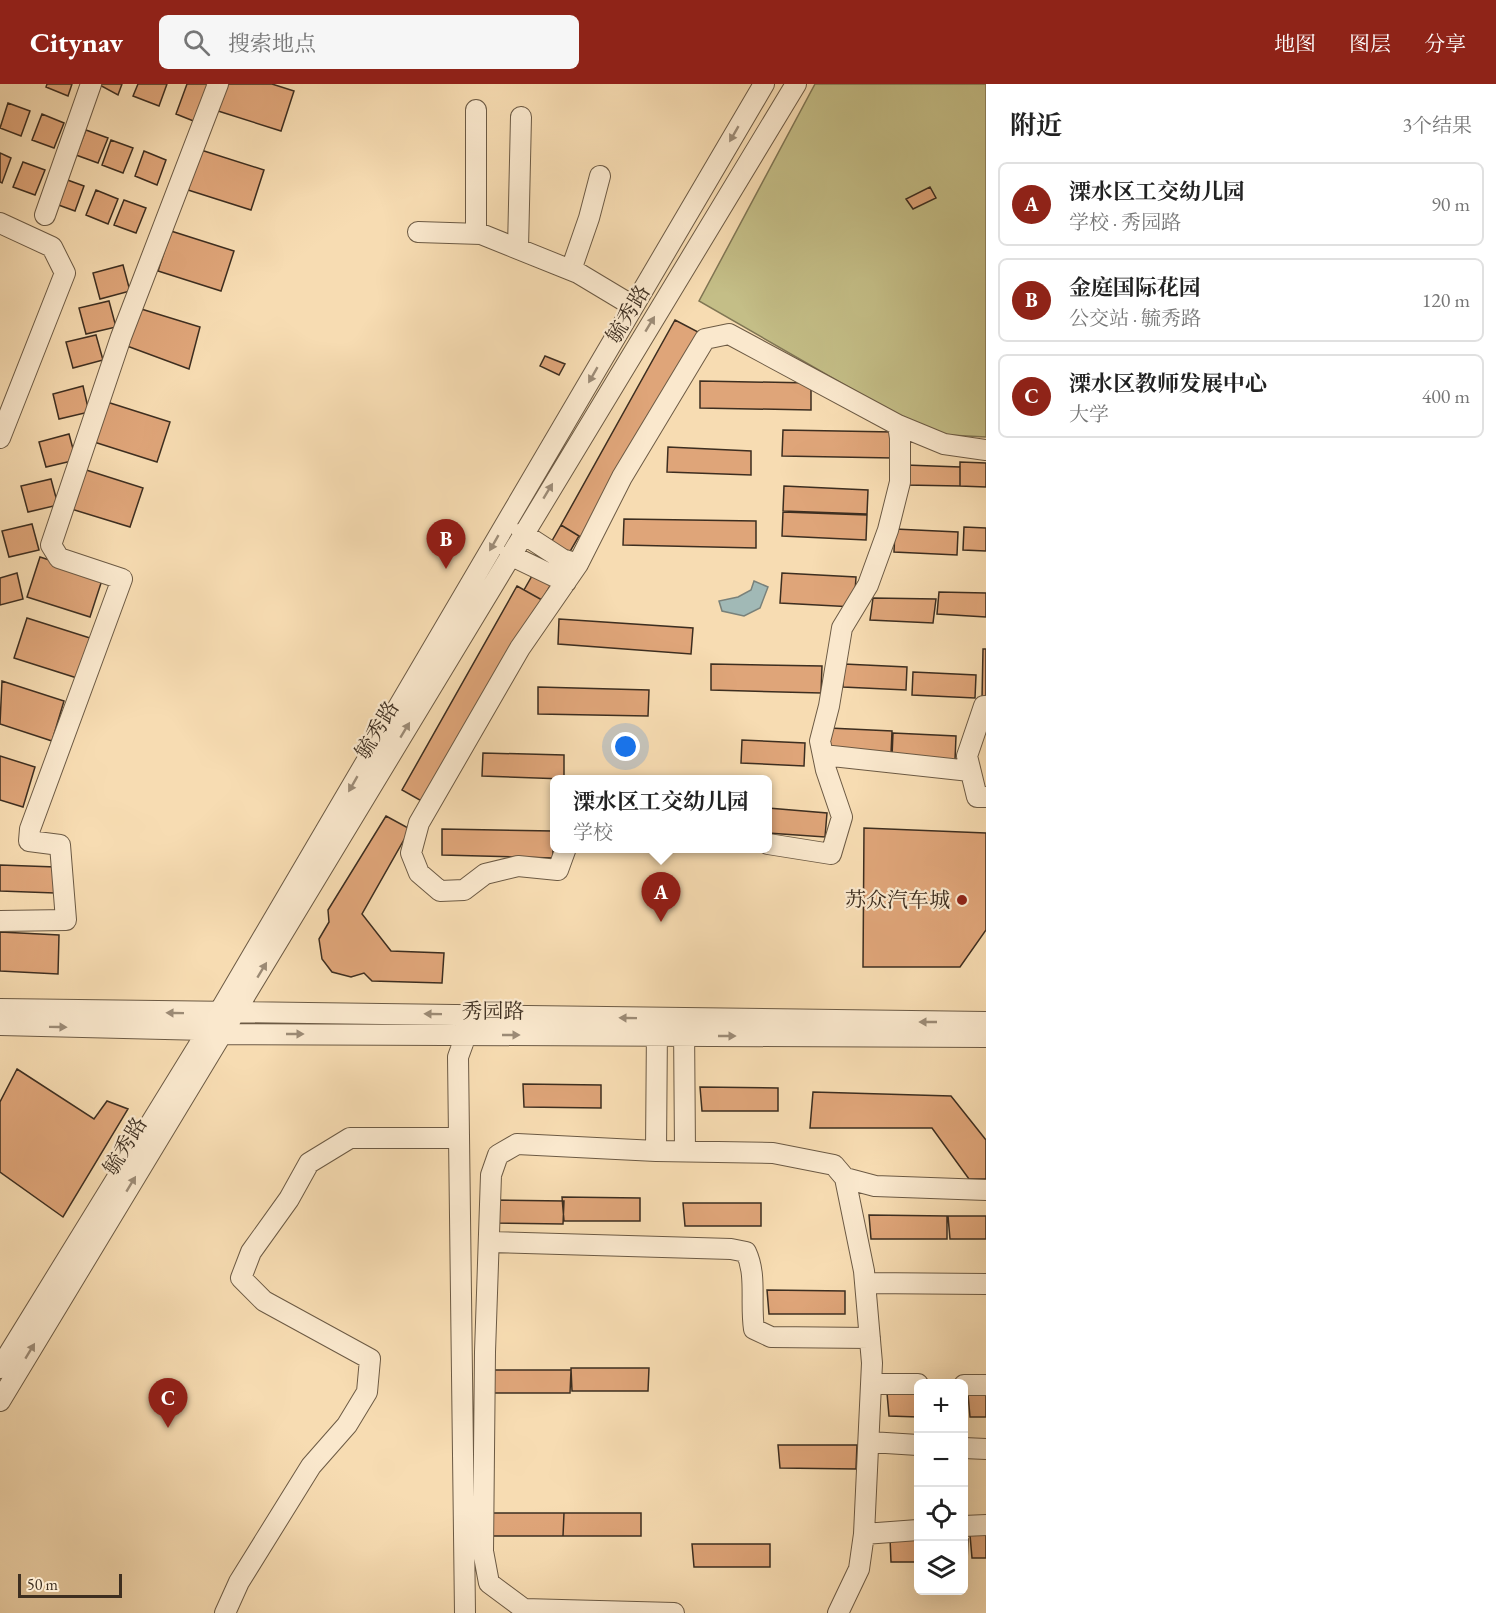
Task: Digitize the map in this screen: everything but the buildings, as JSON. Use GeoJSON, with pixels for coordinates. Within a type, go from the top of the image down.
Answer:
{"type":"FeatureCollection","features":[{"type":"Feature","properties":{"kind":"street"},"geometry":{"type":"LineString","coordinates":[[45,215],[91,84]]}},
{"type":"Feature","properties":{"kind":"street"},"geometry":{"type":"LineString","coordinates":[[0,921],[66,920],[60,845],[30,841],[30,829],[122,579],[59,558],[51,545],[121,336],[218,84]]}},
{"type":"Feature","properties":{"kind":"street","name":"毓秀路"},"geometry":{"type":"LineString","coordinates":[[228,1012],[633,306],[764,84]]}},
{"type":"Feature","properties":{"kind":"street","name":"毓秀路"},"geometry":{"type":"LineString","coordinates":[[0,1368],[228,1012],[510,555],[796,84]]}},
{"type":"Feature","properties":{"kind":"street"},"geometry":{"type":"LineString","coordinates":[[476,110],[476,234]]}},
{"type":"Feature","properties":{"kind":"street"},"geometry":{"type":"LineString","coordinates":[[518,248],[521,117]]}},
{"type":"Feature","properties":{"kind":"street"},"geometry":{"type":"LineString","coordinates":[[571,270],[590,218],[600,176]]}},
{"type":"Feature","properties":{"kind":"street"},"geometry":{"type":"LineString","coordinates":[[0,223],[52,247],[65,273],[0,438]]}},
{"type":"Feature","properties":{"kind":"street"},"geometry":{"type":"LineString","coordinates":[[418,232],[476,234],[518,248],[571,270],[633,306]]}},
{"type":"Feature","properties":{"kind":"street"},"geometry":{"type":"LineString","coordinates":[[564,853],[558,870],[518,866],[485,874],[464,890],[440,891],[419,873],[411,853],[419,824],[438,786],[520,648],[578,564],[622,477],[705,339],[729,334],[898,425],[944,444],[986,450]]}},
{"type":"Feature","properties":{"kind":"street"},"geometry":{"type":"LineString","coordinates":[[772,845],[831,854],[842,817],[820,741],[829,706],[842,628],[868,585],[888,530],[900,482],[898,425]]}},
{"type":"Feature","properties":{"kind":"street"},"geometry":{"type":"LineString","coordinates":[[522,533],[562,559],[578,564]]}},
{"type":"Feature","properties":{"kind":"street"},"geometry":{"type":"LineString","coordinates":[[510,555],[566,582]]}},
{"type":"Feature","properties":{"kind":"street"},"geometry":{"type":"LineString","coordinates":[[986,706],[984,706],[967,756],[976,797],[986,797]]}},
{"type":"Feature","properties":{"kind":"street"},"geometry":{"type":"LineString","coordinates":[[823,755],[970,771]]}},
{"type":"Feature","properties":{"kind":"street","name":"秀园路"},"geometry":{"type":"LineString","coordinates":[[0,1009],[228,1012],[656,1027],[986,1022]]}},
{"type":"Feature","properties":{"kind":"street","name":"秀园路"},"geometry":{"type":"LineString","coordinates":[[0,1025],[214,1032],[466,1035],[656,1027]]}},
{"type":"Feature","properties":{"kind":"street"},"geometry":{"type":"LineString","coordinates":[[656,1027],[657,1151]]}},
{"type":"Feature","properties":{"kind":"street"},"geometry":{"type":"LineString","coordinates":[[684,1027],[685,1151]]}},
{"type":"Feature","properties":{"kind":"street","name":"秀园路"},"geometry":{"type":"LineString","coordinates":[[684,1027],[986,1037]]}},
{"type":"Feature","properties":{"kind":"street","name":"毓秀路"},"geometry":{"type":"LineString","coordinates":[[0,1401],[214,1032]]}},
{"type":"Feature","properties":{"kind":"street"},"geometry":{"type":"LineString","coordinates":[[465,1613],[458,1057],[466,1035]]}},
{"type":"Feature","properties":{"kind":"street"},"geometry":{"type":"LineString","coordinates":[[225,1613],[239,1582],[311,1466],[347,1425],[367,1392],[370,1359],[264,1301],[241,1278],[252,1252],[289,1199],[309,1163],[350,1138],[459,1138]]}},
{"type":"Feature","properties":{"kind":"street"},"geometry":{"type":"LineString","coordinates":[[674,1613],[524,1609],[489,1583],[483,1551],[491,1175],[498,1155],[517,1144],[657,1151],[773,1153],[834,1165],[845,1178],[865,1283],[872,1384],[864,1534],[859,1569],[838,1613]]}},
{"type":"Feature","properties":{"kind":"street"},"geometry":{"type":"LineString","coordinates":[[845,1178],[875,1186],[986,1190]]}},
{"type":"Feature","properties":{"kind":"street"},"geometry":{"type":"LineString","coordinates":[[489,1242],[731,1249],[746,1252],[752,1265],[754,1329],[771,1337],[870,1338]]}},
{"type":"Feature","properties":{"kind":"street"},"geometry":{"type":"LineString","coordinates":[[865,1283],[986,1284]]}},
{"type":"Feature","properties":{"kind":"street"},"geometry":{"type":"LineString","coordinates":[[872,1384],[914,1384]]}},
{"type":"Feature","properties":{"kind":"street"},"geometry":{"type":"LineString","coordinates":[[968,1385],[986,1385]]}},
{"type":"Feature","properties":{"kind":"street"},"geometry":{"type":"LineString","coordinates":[[870,1442],[914,1445]]}},
{"type":"Feature","properties":{"kind":"street"},"geometry":{"type":"LineString","coordinates":[[968,1448],[986,1449]]}},
{"type":"Feature","properties":{"kind":"street"},"geometry":{"type":"LineString","coordinates":[[968,1526],[986,1525]]}},
{"type":"Feature","properties":{"kind":"street"},"geometry":{"type":"LineString","coordinates":[[864,1534],[914,1530]]}},
{"type":"Feature","properties":{"kind":"shaded area"},"geometry":{"type":"Polygon","coordinates":[[[815,84],[986,84],[986,437],[930,434],[699,301],[815,84]]]}},
{"type":"Feature","properties":{"kind":"water"},"geometry":{"type":"Polygon","coordinates":[[[754,581],[768,587],[760,608],[744,616],[722,611],[719,601],[738,597],[751,590],[754,581]]]}},
{"type":"Feature","properties":{"kind":"place","name":"金庭国际花园"},"geometry":{"type":"Point","coordinates":[446,569]}},
{"type":"Feature","properties":{"kind":"place","name":"苏众汽车城"},"geometry":{"type":"Point","coordinates":[962,900]}},
{"type":"Feature","properties":{"kind":"place","name":"溧水区工交幼儿园"},"geometry":{"type":"Point","coordinates":[661,922]}},
{"type":"Feature","properties":{"kind":"place","name":"溧水区教师发展中心"},"geometry":{"type":"Point","coordinates":[168,1428]}}]}
